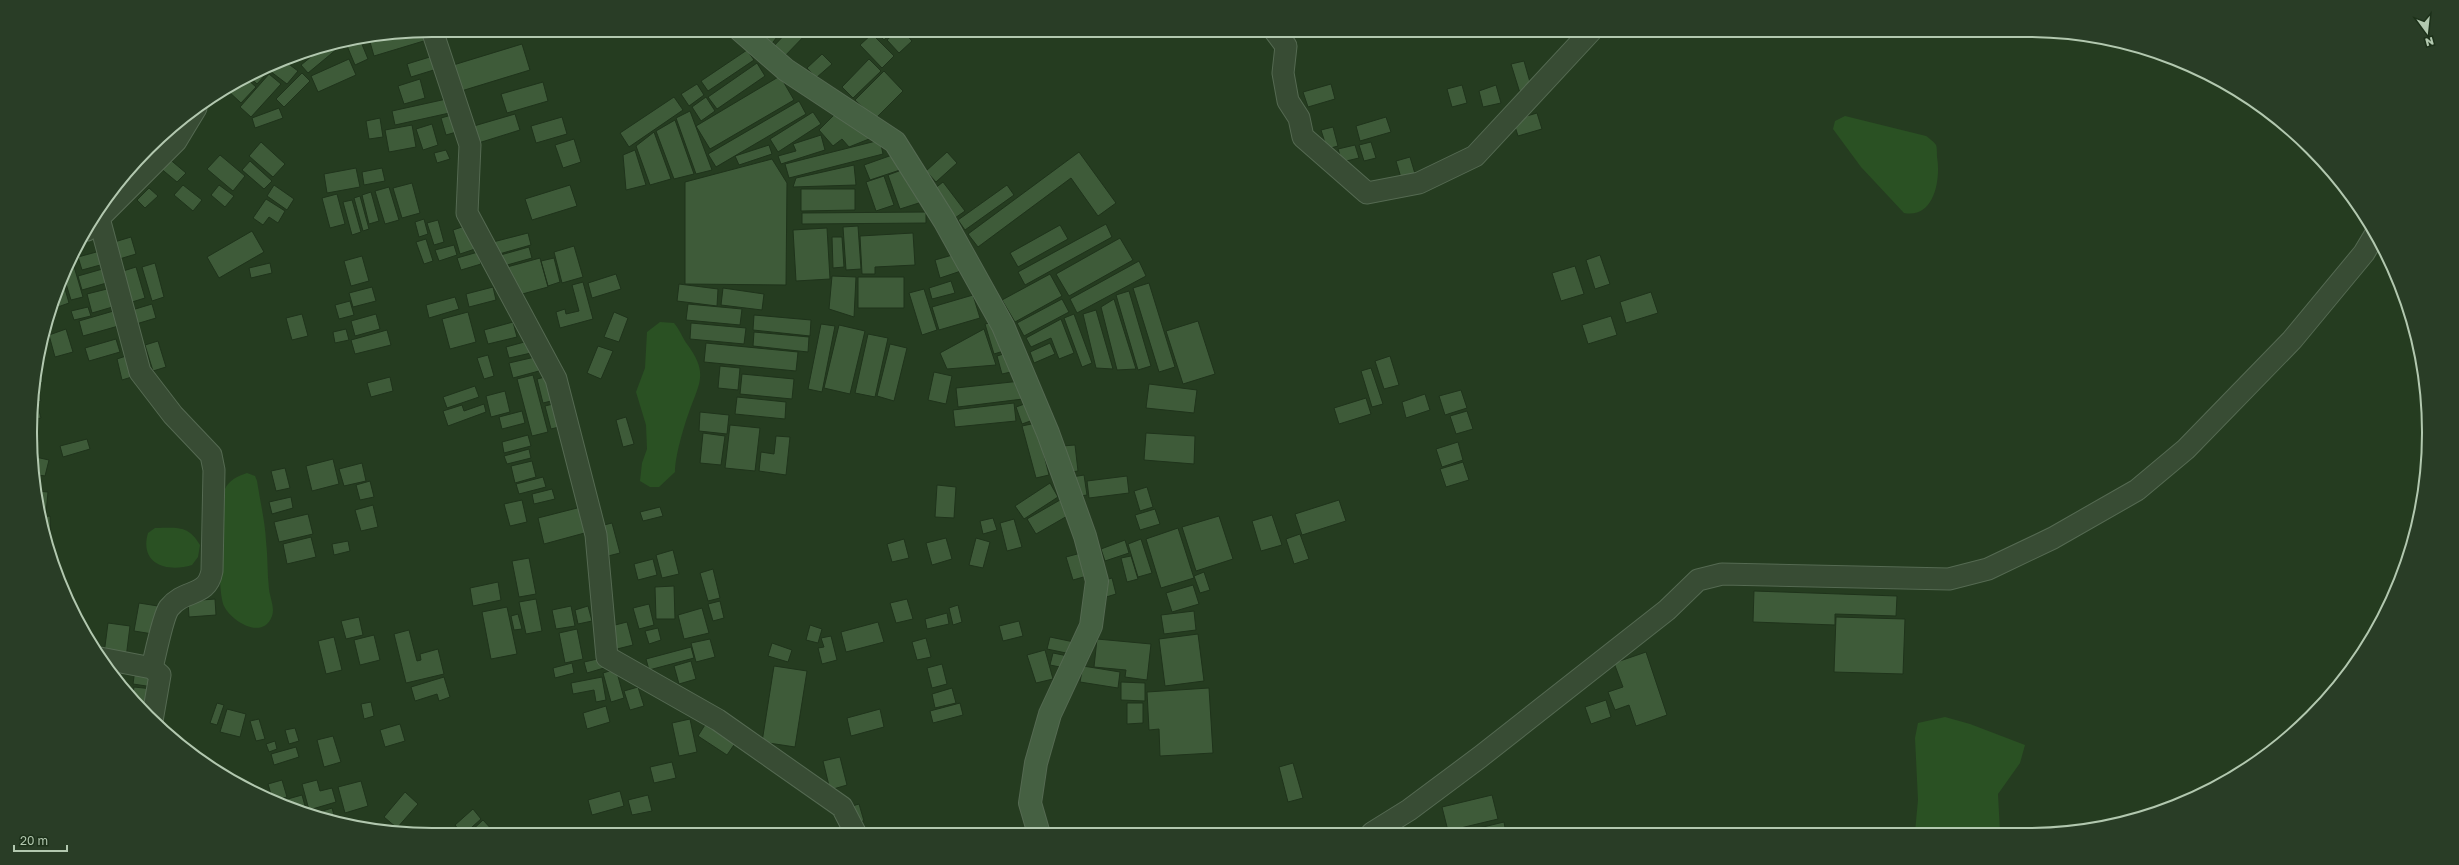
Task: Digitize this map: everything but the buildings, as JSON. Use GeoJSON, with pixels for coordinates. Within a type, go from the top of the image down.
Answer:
{"type":"FeatureCollection","features":[{"type":"Feature","properties":{"kind":"street"},"geometry":{"type":"LineString","coordinates":[[434,37],[470,145],[467,214],[556,379],[596,534],[607,657],[718,720],[842,808],[853,828]]}},
{"type":"Feature","properties":{"kind":"street"},"geometry":{"type":"LineString","coordinates":[[748,37],[786,70],[895,142],[944,220],[1003,326],[1048,433],[1085,536],[1097,581],[1091,626],[1050,714],[1036,763],[1030,803],[1037,828]]}},
{"type":"Feature","properties":{"kind":"street"},"geometry":{"type":"LineString","coordinates":[[1279,37],[1286,46],[1283,73],[1288,101],[1299,118],[1303,137],[1367,193],[1419,183],[1475,156],[1586,37]]}},
{"type":"Feature","properties":{"kind":"street"},"geometry":{"type":"LineString","coordinates":[[104,213],[176,141],[185,124]]}},
{"type":"Feature","properties":{"kind":"street"},"geometry":{"type":"LineString","coordinates":[[94,228],[140,372],[173,415],[211,455],[214,470],[212,571],[210,582],[201,589],[182,596],[167,610],[152,668]]}},
{"type":"Feature","properties":{"kind":"street"},"geometry":{"type":"LineString","coordinates":[[1380,828],[1409,810],[1480,757],[1667,610],[1698,580],[1722,574],[1949,579],[1988,569],[2053,538],[2137,490],[2186,449],[2292,340],[2364,253],[2372,240]]}},
{"type":"Feature","properties":{"kind":"street"},"geometry":{"type":"LineString","coordinates":[[110,660],[152,668],[160,675],[153,712]]}},
{"type":"Feature","properties":{"kind":"shaded area"},"geometry":{"type":"Polygon","coordinates":[[[1845,116],[1926,136],[1936,145],[1938,176],[1933,196],[1929,204],[1922,210],[1914,213],[1904,213],[1861,167],[1833,129],[1835,121],[1845,116]]]}},
{"type":"Feature","properties":{"kind":"shaded area"},"geometry":{"type":"Polygon","coordinates":[[[660,322],[674,323],[694,355],[700,372],[700,380],[682,435],[676,459],[675,472],[659,487],[650,487],[640,481],[642,463],[647,449],[646,425],[636,392],[645,368],[647,332],[660,322]]]}},
{"type":"Feature","properties":{"kind":"shaded area"},"geometry":{"type":"Polygon","coordinates":[[[247,473],[255,476],[257,481],[265,526],[268,583],[273,610],[272,616],[268,623],[262,627],[255,628],[240,622],[228,612],[224,606],[219,567],[221,511],[225,489],[231,481],[247,473]]]}},
{"type":"Feature","properties":{"kind":"shaded area"},"geometry":{"type":"Polygon","coordinates":[[[155,528],[182,529],[187,531],[196,539],[200,545],[198,557],[192,565],[173,568],[165,567],[157,564],[151,559],[146,544],[148,533],[155,528]]]}},
{"type":"Feature","properties":{"kind":"shaded area"},"geometry":{"type":"Polygon","coordinates":[[[1945,717],[1970,724],[2025,745],[2020,763],[1998,794],[2000,828],[1915,828],[1918,800],[1915,738],[1918,723],[1945,717]]]}}]}
